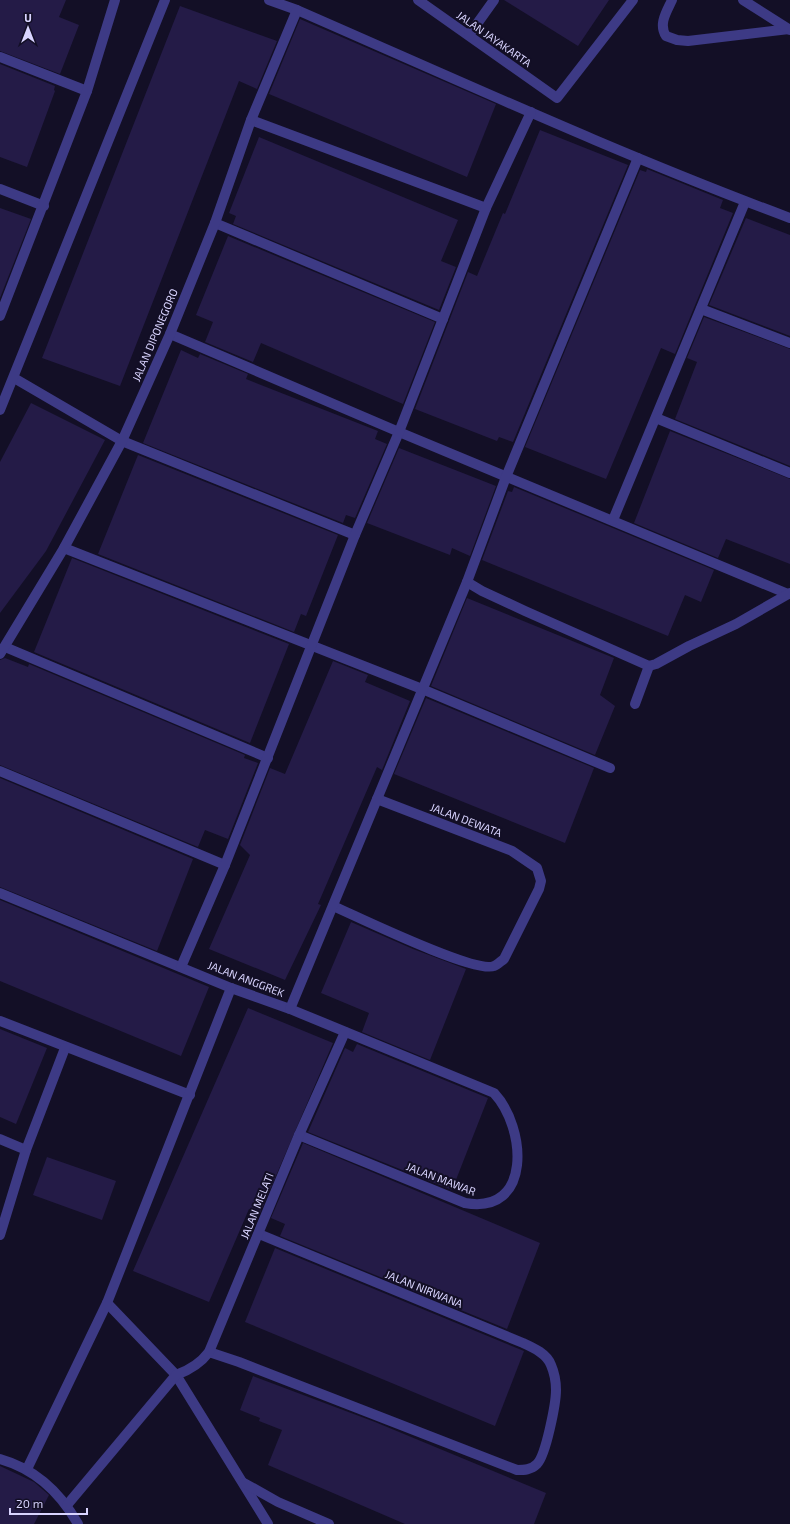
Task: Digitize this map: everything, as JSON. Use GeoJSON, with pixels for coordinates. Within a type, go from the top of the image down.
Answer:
{"type":"FeatureCollection","features":[{"type":"Feature","properties":{"kind":"street"},"geometry":{"type":"LineString","coordinates":[[0,316],[44,206],[87,91],[115,0]]}},
{"type":"Feature","properties":{"kind":"street"},"geometry":{"type":"LineString","coordinates":[[0,410],[164,0]]}},
{"type":"Feature","properties":{"kind":"street"},"geometry":{"type":"LineString","coordinates":[[269,0],[297,10],[638,158],[745,202],[790,218]]}},
{"type":"Feature","properties":{"kind":"street","name":"JALAN JAYAKARTA"},"geometry":{"type":"LineString","coordinates":[[418,0],[557,98],[633,0]]}},
{"type":"Feature","properties":{"kind":"street"},"geometry":{"type":"LineString","coordinates":[[469,35],[494,0]]}},
{"type":"Feature","properties":{"kind":"street"},"geometry":{"type":"LineString","coordinates":[[672,0],[663,19],[662,29],[666,36],[677,40],[789,30]]}},
{"type":"Feature","properties":{"kind":"street"},"geometry":{"type":"LineString","coordinates":[[742,0],[789,30]]}},
{"type":"Feature","properties":{"kind":"street","name":"JALAN DIPONEGORO"},"geometry":{"type":"LineString","coordinates":[[3,651],[64,548],[122,441],[170,334],[214,223],[251,120],[297,10]]}},
{"type":"Feature","properties":{"kind":"street"},"geometry":{"type":"LineString","coordinates":[[0,57],[87,91]]}},
{"type":"Feature","properties":{"kind":"street"},"geometry":{"type":"LineString","coordinates":[[181,967],[225,865],[268,758],[355,535],[399,432],[486,208],[531,112]]}},
{"type":"Feature","properties":{"kind":"street"},"geometry":{"type":"LineString","coordinates":[[251,120],[486,208]]}},
{"type":"Feature","properties":{"kind":"street"},"geometry":{"type":"LineString","coordinates":[[290,1009],[467,582],[506,477],[638,158]]}},
{"type":"Feature","properties":{"kind":"street"},"geometry":{"type":"LineString","coordinates":[[0,190],[44,206]]}},
{"type":"Feature","properties":{"kind":"street"},"geometry":{"type":"LineString","coordinates":[[613,520],[745,202]]}},
{"type":"Feature","properties":{"kind":"street"},"geometry":{"type":"LineString","coordinates":[[214,223],[443,319]]}},
{"type":"Feature","properties":{"kind":"street"},"geometry":{"type":"LineString","coordinates":[[701,309],[790,343]]}},
{"type":"Feature","properties":{"kind":"street"},"geometry":{"type":"LineString","coordinates":[[170,334],[506,477],[789,594]]}},
{"type":"Feature","properties":{"kind":"street"},"geometry":{"type":"LineString","coordinates":[[14,378],[122,441],[355,535]]}},
{"type":"Feature","properties":{"kind":"street"},"geometry":{"type":"LineString","coordinates":[[656,418],[790,473]]}},
{"type":"Feature","properties":{"kind":"street"},"geometry":{"type":"LineString","coordinates":[[64,548],[422,689],[610,768]]}},
{"type":"Feature","properties":{"kind":"street"},"geometry":{"type":"LineString","coordinates":[[467,582],[519,608],[649,666],[656,664],[689,646],[736,624],[789,594]]}},
{"type":"Feature","properties":{"kind":"street"},"geometry":{"type":"LineString","coordinates":[[3,651],[268,758]]}},
{"type":"Feature","properties":{"kind":"street"},"geometry":{"type":"LineString","coordinates":[[634,704],[649,666]]}},
{"type":"Feature","properties":{"kind":"street"},"geometry":{"type":"LineString","coordinates":[[0,770],[225,865]]}},
{"type":"Feature","properties":{"kind":"street","name":"JALAN DEWATA"},"geometry":{"type":"LineString","coordinates":[[333,906],[456,959],[483,967],[494,966],[504,959],[540,889],[540,874],[536,868],[529,861],[512,851],[377,799]]}},
{"type":"Feature","properties":{"kind":"street","name":"JALAN ANGGREK"},"geometry":{"type":"LineString","coordinates":[[0,893],[232,988],[290,1009],[483,1088]]}},
{"type":"Feature","properties":{"kind":"street"},"geometry":{"type":"LineString","coordinates":[[27,1469],[107,1303],[232,988]]}},
{"type":"Feature","properties":{"kind":"street"},"geometry":{"type":"LineString","coordinates":[[0,1021],[65,1048],[190,1095]]}},
{"type":"Feature","properties":{"kind":"street","name":"JALAN MELATI"},"geometry":{"type":"LineString","coordinates":[[176,1375],[189,1370],[201,1362],[209,1352],[259,1234],[298,1135],[345,1032]]}},
{"type":"Feature","properties":{"kind":"street"},"geometry":{"type":"LineString","coordinates":[[0,1235],[26,1150],[65,1048]]}},
{"type":"Feature","properties":{"kind":"street","name":"JALAN MAWAR"},"geometry":{"type":"LineString","coordinates":[[298,1135],[465,1203],[477,1205],[493,1201],[504,1194],[513,1184],[517,1169],[518,1155],[510,1118],[503,1102],[494,1093],[483,1088]]}},
{"type":"Feature","properties":{"kind":"street"},"geometry":{"type":"LineString","coordinates":[[0,1139],[26,1150]]}},
{"type":"Feature","properties":{"kind":"street","name":"JALAN NIRWANA"},"geometry":{"type":"LineString","coordinates":[[209,1352],[239,1362],[517,1470],[532,1468],[537,1464],[541,1456],[546,1443],[556,1390],[551,1365],[546,1356],[534,1348],[259,1234]]}},
{"type":"Feature","properties":{"kind":"street"},"geometry":{"type":"LineString","coordinates":[[107,1303],[176,1375],[268,1524]]}},
{"type":"Feature","properties":{"kind":"street"},"geometry":{"type":"LineString","coordinates":[[67,1505],[176,1375]]}},
{"type":"Feature","properties":{"kind":"street"},"geometry":{"type":"LineString","coordinates":[[0,1459],[27,1469],[49,1485],[67,1505],[78,1524]]}},
{"type":"Feature","properties":{"kind":"street"},"geometry":{"type":"LineString","coordinates":[[242,1482],[278,1502],[329,1524]]}},
{"type":"Feature","properties":{"kind":"building"},"geometry":{"type":"Polygon","coordinates":[[[0,0],[66,0],[59,17],[79,25],[60,74],[0,51],[0,0]]]}},
{"type":"Feature","properties":{"kind":"building"},"geometry":{"type":"Polygon","coordinates":[[[504,0],[609,0],[578,46],[504,0]]]}},
{"type":"Feature","properties":{"kind":"building"},"geometry":{"type":"Polygon","coordinates":[[[180,6],[277,41],[257,89],[239,81],[120,386],[42,358],[180,6]]]}},
{"type":"Feature","properties":{"kind":"building"},"geometry":{"type":"Polygon","coordinates":[[[300,19],[496,104],[467,177],[269,94],[300,19]]]}},
{"type":"Feature","properties":{"kind":"building"},"geometry":{"type":"Polygon","coordinates":[[[0,64],[55,86],[55,91],[27,167],[0,157],[0,64]]]}},
{"type":"Feature","properties":{"kind":"building"},"geometry":{"type":"Polygon","coordinates":[[[540,130],[628,165],[513,442],[499,437],[497,441],[415,409],[468,272],[477,276],[540,130]]]}},
{"type":"Feature","properties":{"kind":"building"},"geometry":{"type":"Polygon","coordinates":[[[259,137],[458,220],[441,261],[456,267],[439,310],[233,224],[236,216],[229,213],[259,137]]]}},
{"type":"Feature","properties":{"kind":"building"},"geometry":{"type":"Polygon","coordinates":[[[647,169],[723,200],[720,208],[733,213],[675,354],[661,348],[606,479],[525,447],[640,170],[646,172],[647,169]]]}},
{"type":"Feature","properties":{"kind":"building"},"geometry":{"type":"Polygon","coordinates":[[[0,208],[31,219],[0,298],[0,208]]]}},
{"type":"Feature","properties":{"kind":"building"},"geometry":{"type":"Polygon","coordinates":[[[746,218],[790,235],[790,336],[709,305],[746,218]]]}},
{"type":"Feature","properties":{"kind":"building"},"geometry":{"type":"Polygon","coordinates":[[[228,236],[435,322],[403,404],[261,343],[253,362],[205,342],[213,322],[196,315],[228,236]]]}},
{"type":"Feature","properties":{"kind":"building"},"geometry":{"type":"Polygon","coordinates":[[[704,317],[790,349],[790,466],[675,419],[697,362],[687,358],[704,317]]]}},
{"type":"Feature","properties":{"kind":"building"},"geometry":{"type":"Polygon","coordinates":[[[181,350],[198,358],[200,354],[248,374],[246,379],[378,431],[375,439],[387,444],[355,518],[346,515],[343,523],[143,443],[181,350]]]}},
{"type":"Feature","properties":{"kind":"building"},"geometry":{"type":"Polygon","coordinates":[[[31,403],[105,440],[46,551],[0,613],[0,462],[31,403]]]}},
{"type":"Feature","properties":{"kind":"building"},"geometry":{"type":"Polygon","coordinates":[[[670,431],[790,479],[790,564],[726,539],[718,558],[634,523],[670,431]]]}},
{"type":"Feature","properties":{"kind":"building"},"geometry":{"type":"Polygon","coordinates":[[[399,448],[496,486],[470,556],[452,548],[450,555],[367,523],[399,448]]]}},
{"type":"Feature","properties":{"kind":"building"},"geometry":{"type":"Polygon","coordinates":[[[138,455],[338,535],[306,616],[301,614],[294,632],[98,554],[138,455]]]}},
{"type":"Feature","properties":{"kind":"building"},"geometry":{"type":"Polygon","coordinates":[[[514,487],[714,570],[701,602],[685,595],[668,636],[482,560],[508,491],[512,492],[514,487]]]}},
{"type":"Feature","properties":{"kind":"building"},"geometry":{"type":"Polygon","coordinates":[[[72,558],[289,644],[250,743],[34,652],[72,558]]]}},
{"type":"Feature","properties":{"kind":"building"},"geometry":{"type":"Polygon","coordinates":[[[467,598],[614,658],[600,695],[615,706],[595,755],[431,686],[467,598]]]}},
{"type":"Feature","properties":{"kind":"building"},"geometry":{"type":"Polygon","coordinates":[[[5,658],[28,667],[29,664],[245,755],[244,758],[258,763],[228,839],[205,830],[198,847],[0,765],[0,660],[5,658]]]}},
{"type":"Feature","properties":{"kind":"building"},"geometry":{"type":"Polygon","coordinates":[[[333,661],[368,675],[365,682],[410,701],[382,770],[377,767],[318,904],[321,905],[285,980],[209,949],[250,855],[240,845],[270,768],[285,774],[333,661]]]}},
{"type":"Feature","properties":{"kind":"building"},"geometry":{"type":"Polygon","coordinates":[[[426,698],[594,768],[565,843],[394,774],[426,698]]]}},
{"type":"Feature","properties":{"kind":"building"},"geometry":{"type":"Polygon","coordinates":[[[0,778],[193,859],[157,951],[0,887],[0,778]]]}},
{"type":"Feature","properties":{"kind":"building"},"geometry":{"type":"Polygon","coordinates":[[[0,900],[209,987],[181,1056],[0,981],[0,900]]]}},
{"type":"Feature","properties":{"kind":"building"},"geometry":{"type":"Polygon","coordinates":[[[351,922],[413,949],[466,969],[430,1060],[362,1032],[369,1013],[321,993],[351,922]]]}},
{"type":"Feature","properties":{"kind":"building"},"geometry":{"type":"Polygon","coordinates":[[[248,1008],[333,1043],[260,1213],[249,1209],[209,1302],[133,1271],[248,1008]]]}},
{"type":"Feature","properties":{"kind":"building"},"geometry":{"type":"Polygon","coordinates":[[[0,1029],[47,1048],[16,1124],[0,1117],[0,1029]]]}},
{"type":"Feature","properties":{"kind":"building"},"geometry":{"type":"Polygon","coordinates":[[[357,1044],[488,1098],[452,1190],[308,1132],[345,1048],[353,1052],[357,1044]]]}},
{"type":"Feature","properties":{"kind":"building"},"geometry":{"type":"Polygon","coordinates":[[[303,1143],[540,1243],[507,1329],[280,1236],[285,1224],[271,1218],[303,1143]]]}},
{"type":"Feature","properties":{"kind":"building"},"geometry":{"type":"Polygon","coordinates":[[[47,1157],[116,1181],[102,1220],[33,1195],[47,1157]]]}},
{"type":"Feature","properties":{"kind":"building"},"geometry":{"type":"Polygon","coordinates":[[[275,1248],[524,1351],[495,1426],[245,1322],[275,1248]]]}},
{"type":"Feature","properties":{"kind":"building"},"geometry":{"type":"Polygon","coordinates":[[[253,1376],[375,1422],[546,1493],[534,1524],[405,1524],[268,1465],[282,1430],[259,1421],[260,1418],[240,1410],[253,1376]]]}},
{"type":"Feature","properties":{"kind":"building"},"geometry":{"type":"Polygon","coordinates":[[[0,1466],[34,1482],[49,1495],[34,1524],[0,1524],[0,1466]]]}}]}
